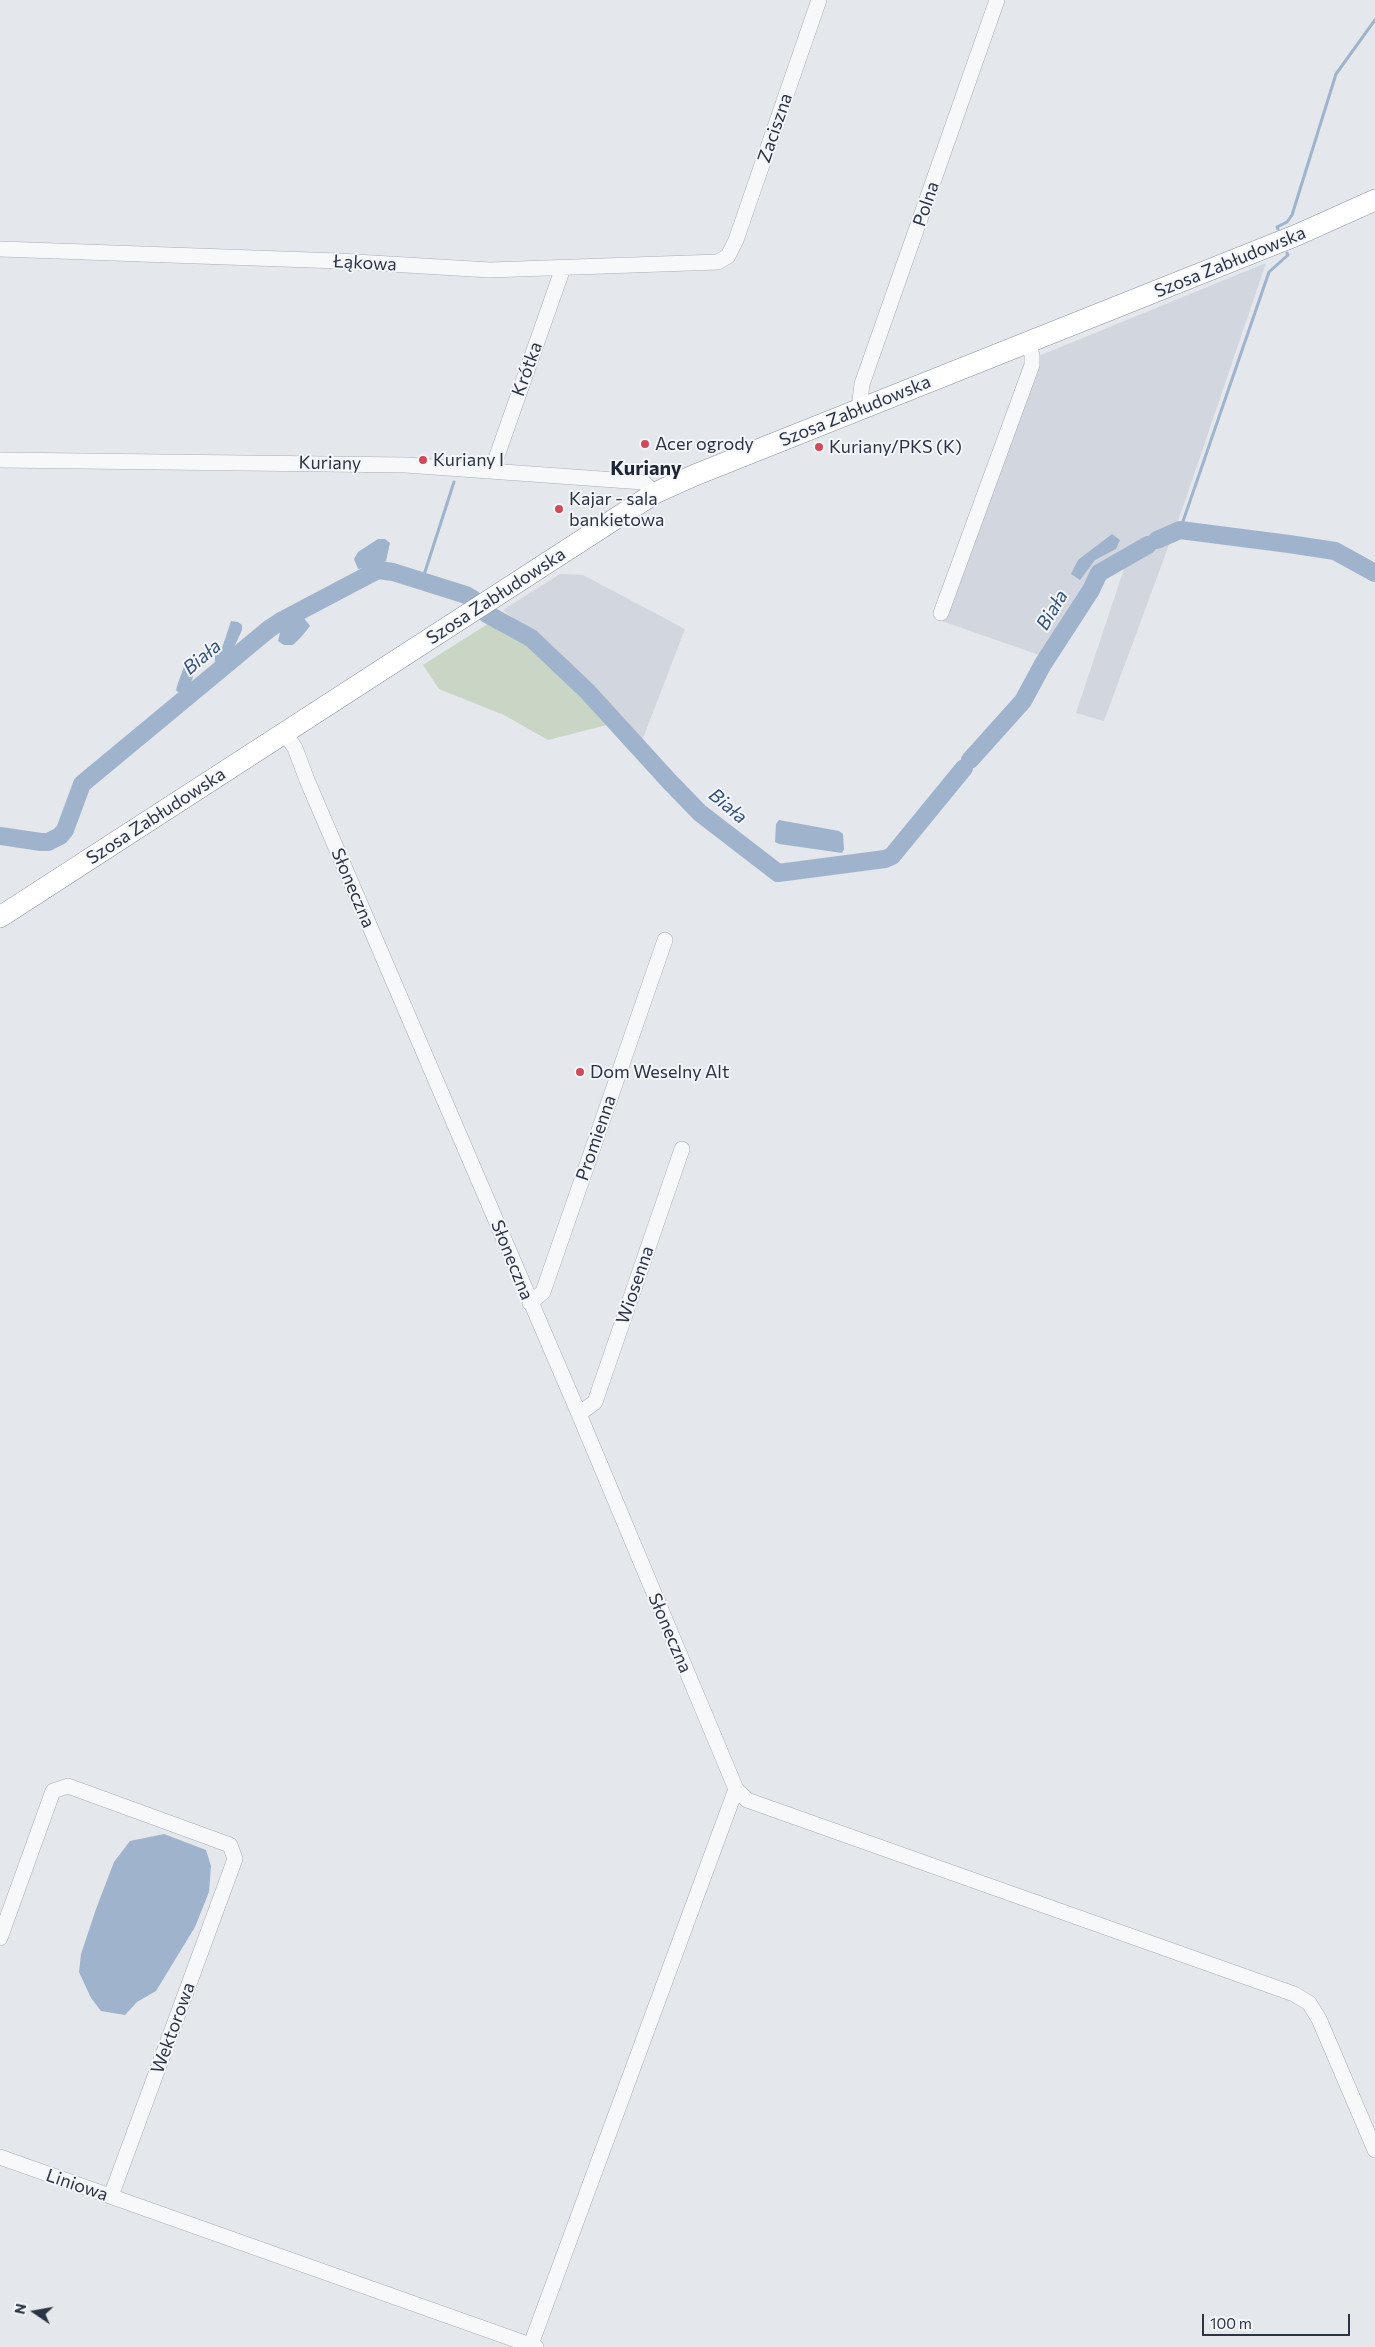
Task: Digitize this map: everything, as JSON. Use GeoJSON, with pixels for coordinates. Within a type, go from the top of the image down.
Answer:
{"type":"FeatureCollection","features":[{"type":"Feature","properties":{"kind":"highway","name":"Szosa Zabłudowska"},"geometry":{"type":"LineString","coordinates":[[0,918],[655,493],[695,475],[1297,235],[1375,200]]}},
{"type":"Feature","properties":{"kind":"street","name":"Zaciszna"},"geometry":{"type":"LineString","coordinates":[[728,256],[736,240],[820,0]]}},
{"type":"Feature","properties":{"kind":"street","name":"Polna"},"geometry":{"type":"LineString","coordinates":[[864,408],[860,402],[862,384],[998,0]]}},
{"type":"Feature","properties":{"kind":"street","name":"Łąkowa"},"geometry":{"type":"LineString","coordinates":[[0,249],[339,261],[490,270],[708,263],[718,262],[728,256]]}},
{"type":"Feature","properties":{"kind":"street","name":"Krótka"},"geometry":{"type":"LineString","coordinates":[[492,470],[563,268]]}},
{"type":"Feature","properties":{"kind":"street"},"geometry":{"type":"LineString","coordinates":[[941,613],[1032,365],[1032,354],[1028,342]]}},
{"type":"Feature","properties":{"kind":"street","name":"Kuriany"},"geometry":{"type":"LineString","coordinates":[[0,460],[298,462],[492,470],[643,482],[655,493]]}},
{"type":"Feature","properties":{"kind":"street","name":"Słoneczna"},"geometry":{"type":"LineString","coordinates":[[285,733],[295,748],[530,1303],[579,1414],[736,1789]]}},
{"type":"Feature","properties":{"kind":"street","name":"Promienna"},"geometry":{"type":"LineString","coordinates":[[530,1303],[543,1292],[665,940]]}},
{"type":"Feature","properties":{"kind":"street","name":"Wiosenna"},"geometry":{"type":"LineString","coordinates":[[579,1414],[595,1402],[682,1149]]}},
{"type":"Feature","properties":{"kind":"street","name":"Wektorowa"},"geometry":{"type":"LineString","coordinates":[[0,1938],[53,1791],[68,1786],[230,1845],[235,1859],[111,2196]]}},
{"type":"Feature","properties":{"kind":"street"},"geometry":{"type":"LineString","coordinates":[[532,2346],[736,1789],[747,1800],[1309,2003],[1319,2019],[1375,2150]]}},
{"type":"Feature","properties":{"kind":"street","name":"Liniowa"},"geometry":{"type":"LineString","coordinates":[[0,2157],[532,2346]]}},
{"type":"Feature","properties":{"kind":"shaded area"},"geometry":{"type":"Polygon","coordinates":[[[1266,263],[1184,504],[1104,721],[1076,713],[1131,548],[1093,570],[1042,656],[936,619],[1024,362],[1266,263]]]}},
{"type":"Feature","properties":{"kind":"shaded area"},"geometry":{"type":"Polygon","coordinates":[[[560,574],[583,575],[685,629],[642,741],[535,635],[503,610],[560,574]]]}},
{"type":"Feature","properties":{"kind":"green space"},"geometry":{"type":"Polygon","coordinates":[[[489,623],[522,637],[576,685],[607,725],[548,740],[504,715],[439,689],[423,665],[489,623]]]}},
{"type":"Feature","properties":{"kind":"water"},"geometry":{"type":"Polygon","coordinates":[[[1112,534],[1120,540],[1116,549],[1095,560],[1080,580],[1071,574],[1078,560],[1112,534]]]}},
{"type":"Feature","properties":{"kind":"water"},"geometry":{"type":"Polygon","coordinates":[[[378,539],[385,539],[390,543],[386,561],[378,565],[358,569],[354,559],[358,552],[378,539]]]}},
{"type":"Feature","properties":{"kind":"water"},"geometry":{"type":"Polygon","coordinates":[[[303,617],[310,626],[293,645],[284,645],[278,641],[281,628],[303,617]]]}},
{"type":"Feature","properties":{"kind":"water"},"geometry":{"type":"Polygon","coordinates":[[[231,621],[242,625],[242,630],[231,654],[219,665],[215,663],[215,656],[222,648],[231,621]]]}},
{"type":"Feature","properties":{"kind":"water"},"geometry":{"type":"Polygon","coordinates":[[[191,657],[196,658],[197,662],[190,687],[187,691],[179,693],[176,690],[178,683],[185,664],[191,657]]]}},
{"type":"Feature","properties":{"kind":"water"},"geometry":{"type":"Polygon","coordinates":[[[779,820],[839,831],[843,834],[844,849],[842,853],[779,844],[775,842],[776,824],[779,820]]]}},
{"type":"Feature","properties":{"kind":"water"},"geometry":{"type":"Polygon","coordinates":[[[164,1834],[206,1850],[211,1866],[209,1892],[195,1927],[156,1991],[137,2002],[125,2015],[101,2011],[91,1998],[79,1972],[81,1954],[96,1909],[114,1862],[130,1841],[164,1834]]]}},
{"type":"Feature","properties":{"kind":"waterway"},"geometry":{"type":"LineString","coordinates":[[1278,229],[1277,227],[1287,222],[1292,215],[1336,74],[1375,20]]}},
{"type":"Feature","properties":{"kind":"waterway"},"geometry":{"type":"LineString","coordinates":[[1180,530],[1269,272],[1288,255],[1287,253]]}},
{"type":"Feature","properties":{"kind":"waterway"},"geometry":{"type":"LineString","coordinates":[[422,581],[454,482]]}},
{"type":"Feature","properties":{"kind":"waterway","name":"Biała"},"geometry":{"type":"LineString","coordinates":[[1157,540],[1180,530],[1289,544],[1335,551],[1375,573]]}},
{"type":"Feature","properties":{"kind":"waterway","name":"Biała"},"geometry":{"type":"LineString","coordinates":[[970,760],[1023,701],[1043,664],[1091,590],[1099,573],[1148,545]]}},
{"type":"Feature","properties":{"kind":"waterway","name":"Biała"},"geometry":{"type":"LineString","coordinates":[[0,836],[41,842],[48,842],[60,836],[65,830],[82,784],[269,629],[372,573],[379,570],[393,572],[466,595],[473,599]]}},
{"type":"Feature","properties":{"kind":"waterway","name":"Biała"},"geometry":{"type":"LineString","coordinates":[[487,614],[531,638],[587,691],[700,813],[778,873],[885,859],[892,856],[964,768]]}},
{"type":"Feature","properties":{"kind":"place","name":"Acer ogrody"},"geometry":{"type":"Point","coordinates":[645,444]}},
{"type":"Feature","properties":{"kind":"place","name":"Kuriany/PKS (K)"},"geometry":{"type":"Point","coordinates":[819,447]}},
{"type":"Feature","properties":{"kind":"place","name":"Kuriany I"},"geometry":{"type":"Point","coordinates":[423,460]}},
{"type":"Feature","properties":{"kind":"place","name":"Kajar - sala bankietowa"},"geometry":{"type":"Point","coordinates":[559,509]}},
{"type":"Feature","properties":{"kind":"place","name":"Dom Weselny Alt"},"geometry":{"type":"Point","coordinates":[580,1072]}},
{"type":"Feature","properties":{"kind":"district","name":"Kuriany"},"geometry":{"type":"Point","coordinates":[646,468]}}]}
